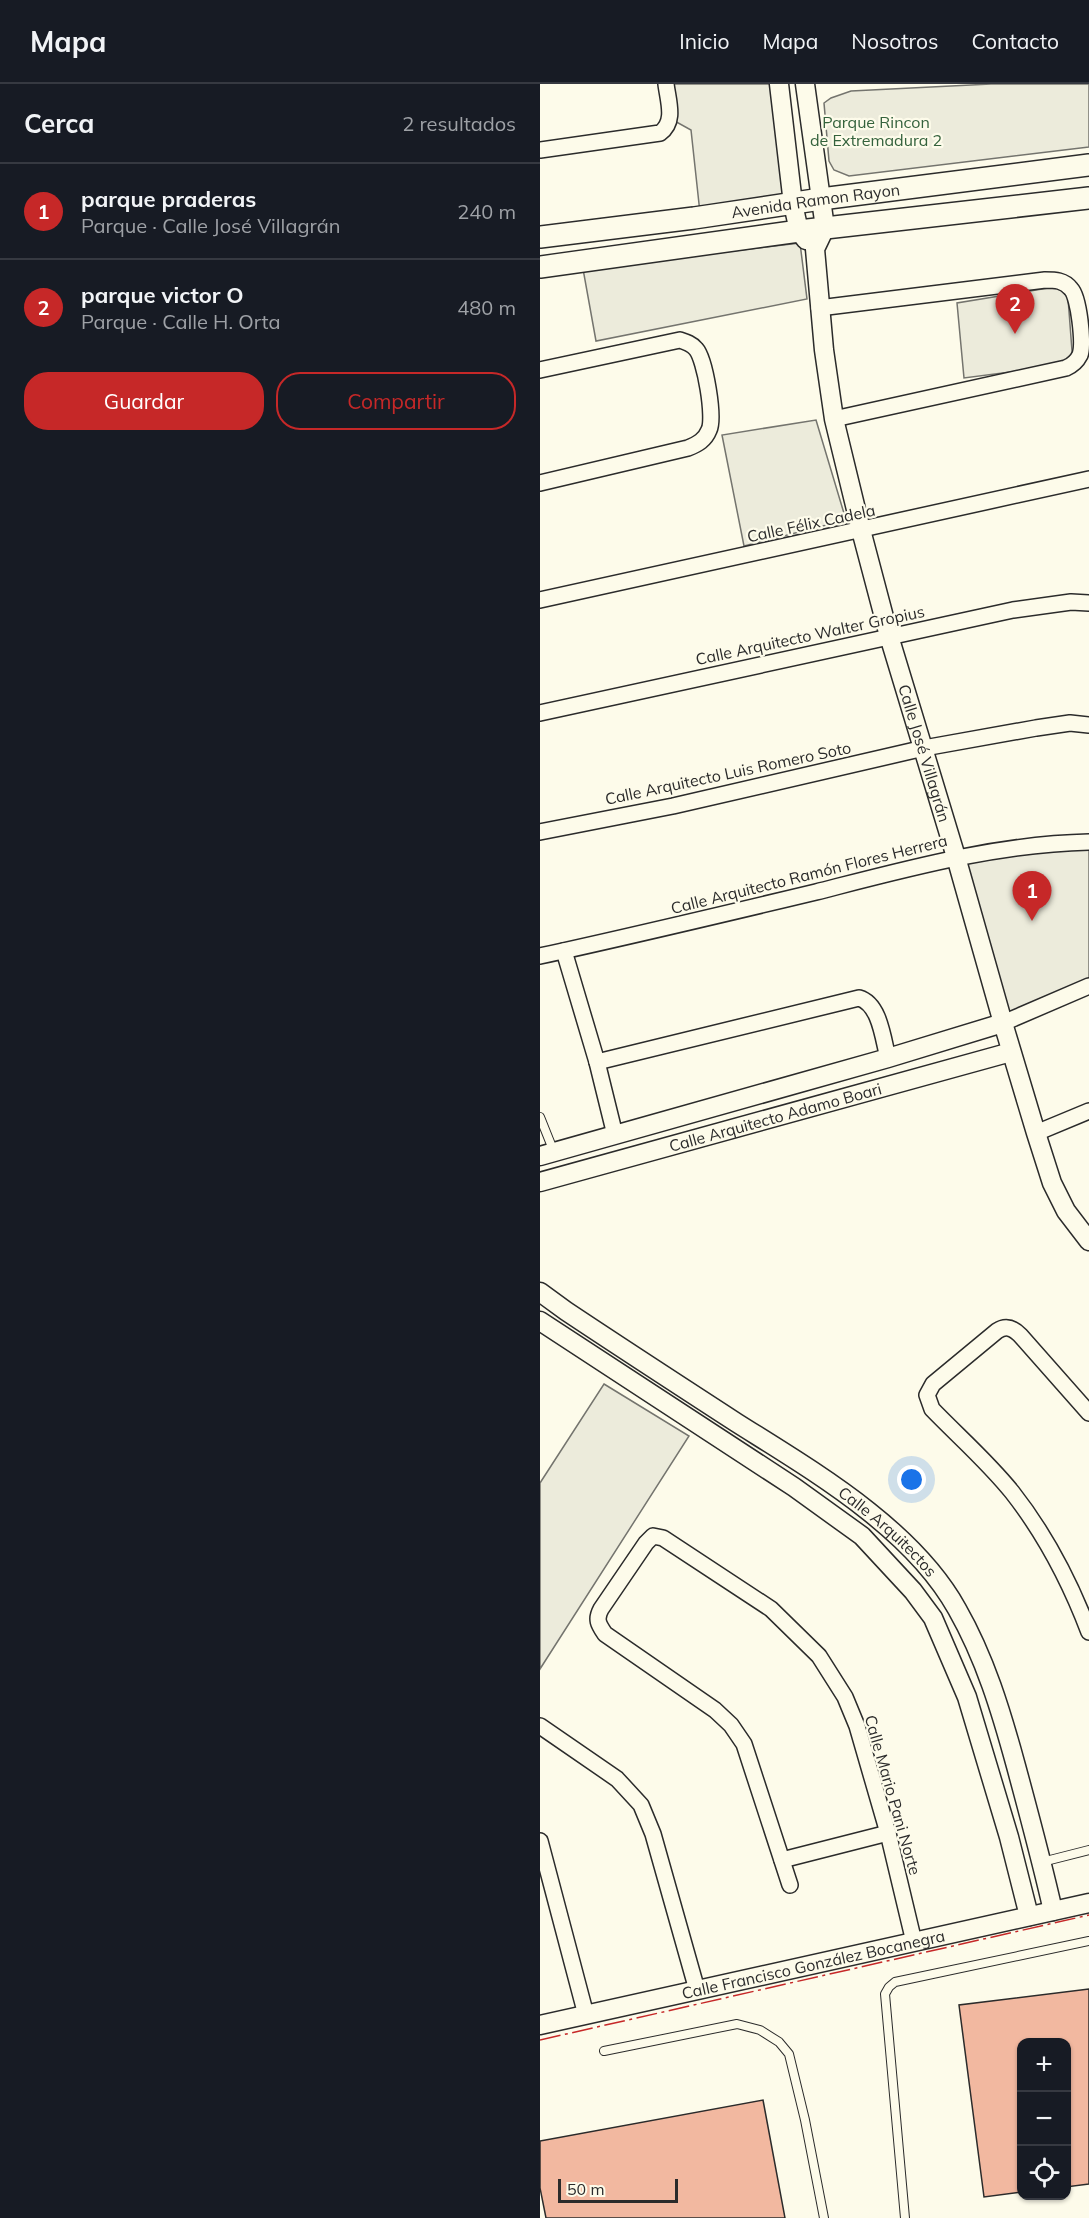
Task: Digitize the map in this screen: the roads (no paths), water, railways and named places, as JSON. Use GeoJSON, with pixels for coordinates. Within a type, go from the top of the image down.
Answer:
{"type":"FeatureCollection","features":[{"type":"Feature","properties":{"kind":"main road","name":"Avenida Ramon Rayon"},"geometry":{"type":"LineString","coordinates":[[540,237],[1089,165]]}},
{"type":"Feature","properties":{"kind":"main road","name":"Avenida Ramon Rayon"},"geometry":{"type":"LineString","coordinates":[[540,267],[799,231],[1089,198]]}},
{"type":"Feature","properties":{"kind":"street"},"geometry":{"type":"LineString","coordinates":[[540,150],[660,133],[669,124],[666,84]]}},
{"type":"Feature","properties":{"kind":"street"},"geometry":{"type":"LineString","coordinates":[[779,84],[793,204],[799,231],[814,249],[825,228],[805,84]]}},
{"type":"Feature","properties":{"kind":"street","name":"Calle José Villagrán"},"geometry":{"type":"LineString","coordinates":[[814,249],[819,308],[834,419],[889,636],[957,857],[1011,1052],[1052,1183],[1066,1211],[1087,1235]]}},
{"type":"Feature","properties":{"kind":"street"},"geometry":{"type":"LineString","coordinates":[[819,308],[1045,280],[1059,280],[1073,290],[1076,299],[1081,344],[1078,358],[1066,368],[834,419]]}},
{"type":"Feature","properties":{"kind":"street"},"geometry":{"type":"LineString","coordinates":[[540,370],[680,340],[690,344],[702,357],[712,418],[705,438],[688,448],[540,483]]}},
{"type":"Feature","properties":{"kind":"street","name":"Calle Félix Cadela"},"geometry":{"type":"LineString","coordinates":[[540,600],[1089,479]]}},
{"type":"Feature","properties":{"kind":"street","name":"Calle Arquitecto Walter Gropius"},"geometry":{"type":"LineString","coordinates":[[540,713],[1013,610],[1071,602],[1089,603]]}},
{"type":"Feature","properties":{"kind":"street","name":"Calle Arquitecto Luis Romero Soto"},"geometry":{"type":"LineString","coordinates":[[540,832],[674,806],[924,748],[1070,723],[1089,725]]}},
{"type":"Feature","properties":{"kind":"street","name":"Calle Arquitecto Ramón Flores Herrera"},"geometry":{"type":"LineString","coordinates":[[540,956],[714,917],[957,857],[1054,842],[1089,842]]}},
{"type":"Feature","properties":{"kind":"street"},"geometry":{"type":"LineString","coordinates":[[564,951],[597,1062],[615,1136]]}},
{"type":"Feature","properties":{"kind":"street"},"geometry":{"type":"LineString","coordinates":[[1003,1023],[1089,986]]}},
{"type":"Feature","properties":{"kind":"street"},"geometry":{"type":"LineString","coordinates":[[597,1062],[859,998],[866,1000],[876,1015],[888,1058]]}},
{"type":"Feature","properties":{"kind":"street","name":"Calle Arquitecto Adamo Boari"},"geometry":{"type":"LineString","coordinates":[[547,1154],[888,1058],[1003,1023]]}},
{"type":"Feature","properties":{"kind":"street","name":"Calle Arquitecto Adamo Boari"},"geometry":{"type":"LineString","coordinates":[[540,1182],[1011,1052]]}},
{"type":"Feature","properties":{"kind":"street"},"geometry":{"type":"LineString","coordinates":[[1036,1133],[1089,1111]]}},
{"type":"Feature","properties":{"kind":"street","name":"Calle Arquitectos"},"geometry":{"type":"LineString","coordinates":[[540,1292],[872,1513],[909,1548],[956,1606],[977,1647],[992,1684],[1042,1862],[1053,1911]]}},
{"type":"Feature","properties":{"kind":"street","name":"Calle Arquitectos"},"geometry":{"type":"LineString","coordinates":[[540,1321],[648,1394],[794,1487],[862,1536],[913,1591],[933,1618],[967,1697],[1009,1837],[1029,1916]]}},
{"type":"Feature","properties":{"kind":"street"},"geometry":{"type":"LineString","coordinates":[[1089,1413],[1020,1335],[1011,1328],[997,1331],[933,1384],[927,1395],[932,1409],[1011,1491],[1044,1538],[1077,1602],[1089,1632]]}},
{"type":"Feature","properties":{"kind":"street"},"geometry":{"type":"LineString","coordinates":[[648,1394],[661,1374]]}},
{"type":"Feature","properties":{"kind":"street","name":"Calle Mario Pani Norte"},"geometry":{"type":"LineString","coordinates":[[782,1860],[744,1744],[731,1725],[716,1710],[605,1634],[597,1620],[601,1609],[652,1536],[663,1538],[771,1608],[819,1656],[845,1697],[857,1726],[888,1833],[914,1942]]}},
{"type":"Feature","properties":{"kind":"street"},"geometry":{"type":"LineString","coordinates":[[933,1618],[956,1606]]}},
{"type":"Feature","properties":{"kind":"street"},"geometry":{"type":"LineString","coordinates":[[540,1726],[617,1779],[641,1805],[653,1834],[697,1990]]}},
{"type":"Feature","properties":{"kind":"street"},"geometry":{"type":"LineString","coordinates":[[790,1884],[782,1860],[888,1833]]}},
{"type":"Feature","properties":{"kind":"street"},"geometry":{"type":"LineString","coordinates":[[540,1841],[586,2014]]}},
{"type":"Feature","properties":{"kind":"street","name":"Calle Francisco González Bocanegra"},"geometry":{"type":"LineString","coordinates":[[540,2025],[1089,1903]]}},
{"type":"Feature","properties":{"kind":"lane"},"geometry":{"type":"LineString","coordinates":[[540,1117],[547,1154]]}},
{"type":"Feature","properties":{"kind":"lane"},"geometry":{"type":"LineString","coordinates":[[1042,1862],[1089,1850]]}},
{"type":"Feature","properties":{"kind":"lane"},"geometry":{"type":"LineString","coordinates":[[905,2218],[885,1995],[889,1987],[895,1982],[1089,1941]]}},
{"type":"Feature","properties":{"kind":"lane"},"geometry":{"type":"LineString","coordinates":[[604,2051],[737,2024],[760,2030],[779,2042],[789,2054],[806,2120],[824,2218]]}},
{"type":"Feature","properties":{"kind":"place","name":"parque victor O"},"geometry":{"type":"Point","coordinates":[1015,334]}},
{"type":"Feature","properties":{"kind":"place","name":"parque praderas"},"geometry":{"type":"Point","coordinates":[1032,921]}},
{"type":"Feature","properties":{"kind":"park label","name":"Parque Rincon de Extremadura 2"},"geometry":{"type":"Point","coordinates":[876,131]}}]}
